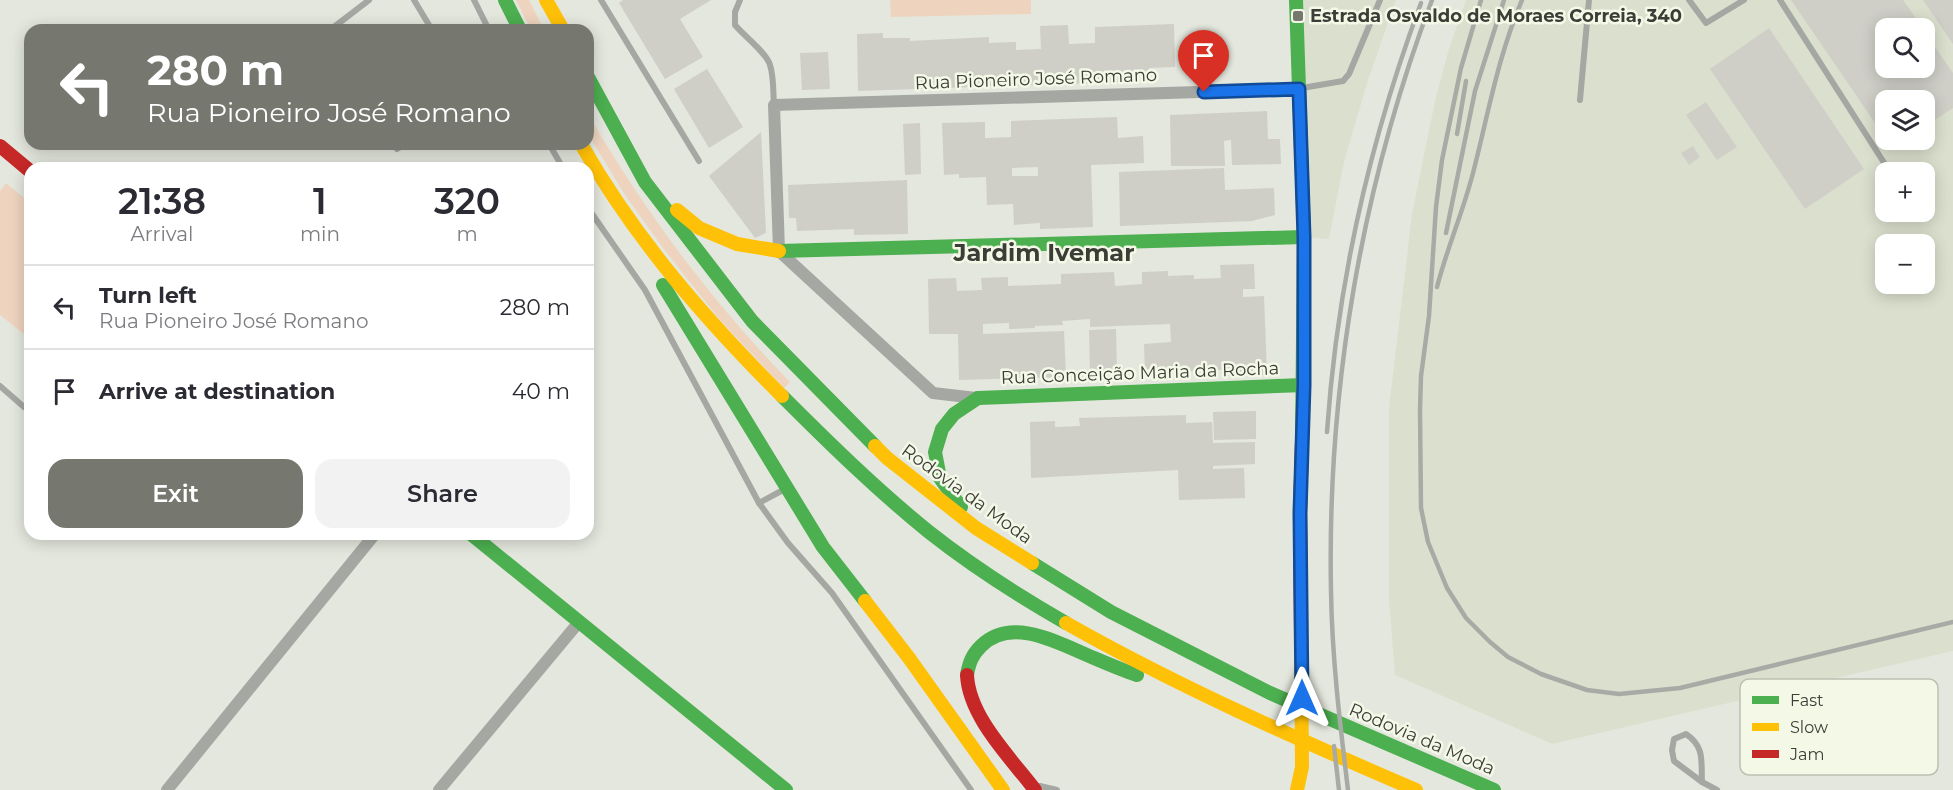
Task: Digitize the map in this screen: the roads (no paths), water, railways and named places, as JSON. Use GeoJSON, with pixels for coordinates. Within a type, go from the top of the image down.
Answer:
{"type":"FeatureCollection","features":[{"type":"Feature","properties":{"kind":"main road"},"geometry":{"type":"LineString","coordinates":[[505,0],[517,24]]}},
{"type":"Feature","properties":{"kind":"main road"},"geometry":{"type":"LineString","coordinates":[[1296,0],[1304,237],[1304,385],[1300,513],[1302,767],[1297,790]]}},
{"type":"Feature","properties":{"kind":"main road"},"geometry":{"type":"LineString","coordinates":[[550,2],[560,24]]}},
{"type":"Feature","properties":{"kind":"main road","name":"Rodovia da Moda"},"geometry":{"type":"LineString","coordinates":[[594,88],[645,182],[752,321],[887,458],[976,528],[1111,612],[1270,693],[1494,790]]}},
{"type":"Feature","properties":{"kind":"main road"},"geometry":{"type":"LineString","coordinates":[[0,146],[24,166]]}},
{"type":"Feature","properties":{"kind":"main road"},"geometry":{"type":"LineString","coordinates":[[594,169],[823,547],[909,658],[1003,790]]}},
{"type":"Feature","properties":{"kind":"main road"},"geometry":{"type":"LineString","coordinates":[[645,182],[699,228],[738,244],[779,251],[1304,237]]}},
{"type":"Feature","properties":{"kind":"main road"},"geometry":{"type":"LineString","coordinates":[[603,186],[671,279],[718,332],[865,479],[955,552],[1026,598],[1105,645],[1240,714]]}},
{"type":"Feature","properties":{"kind":"main road","name":"Rua Conceição Maria da Rocha"},"geometry":{"type":"LineString","coordinates":[[978,398],[1304,385]]}},
{"type":"Feature","properties":{"kind":"main road"},"geometry":{"type":"LineString","coordinates":[[976,528],[940,478],[935,452],[942,429],[954,414],[978,398]]}},
{"type":"Feature","properties":{"kind":"main road"},"geometry":{"type":"LineString","coordinates":[[478,540],[786,790]]}},
{"type":"Feature","properties":{"kind":"main road"},"geometry":{"type":"LineString","coordinates":[[1033,787],[977,714],[968,688],[969,666],[973,654],[992,637],[1003,633],[1026,632],[1041,636],[1240,714],[1416,790]]}},
{"type":"Feature","properties":{"kind":"street","name":"Rua Pioneiro José Romano"},"geometry":{"type":"LineString","coordinates":[[774,105],[1299,89]]}},
{"type":"Feature","properties":{"kind":"street"},"geometry":{"type":"LineString","coordinates":[[774,105],[779,251],[933,393],[978,398]]}},
{"type":"Feature","properties":{"kind":"street"},"geometry":{"type":"LineString","coordinates":[[167,790],[370,540]]}},
{"type":"Feature","properties":{"kind":"street"},"geometry":{"type":"LineString","coordinates":[[439,790],[579,622]]}},
{"type":"Feature","properties":{"kind":"lane"},"geometry":{"type":"LineString","coordinates":[[338,24],[369,0]]}},
{"type":"Feature","properties":{"kind":"lane"},"geometry":{"type":"LineString","coordinates":[[414,0],[428,24]]}},
{"type":"Feature","properties":{"kind":"lane"},"geometry":{"type":"LineString","coordinates":[[474,0],[486,24]]}},
{"type":"Feature","properties":{"kind":"lane"},"geometry":{"type":"LineString","coordinates":[[601,0],[699,161]]}},
{"type":"Feature","properties":{"kind":"lane"},"geometry":{"type":"LineString","coordinates":[[740,0],[735,12],[735,25],[761,50],[770,64],[774,105]]}},
{"type":"Feature","properties":{"kind":"lane"},"geometry":{"type":"LineString","coordinates":[[1299,89],[1343,81],[1349,74],[1380,0]]}},
{"type":"Feature","properties":{"kind":"lane"},"geometry":{"type":"LineString","coordinates":[[1580,100],[1589,0]]}},
{"type":"Feature","properties":{"kind":"lane"},"geometry":{"type":"LineString","coordinates":[[1689,0],[1706,23],[1744,0]]}},
{"type":"Feature","properties":{"kind":"lane"},"geometry":{"type":"LineString","coordinates":[[1780,0],[1884,162]]}},
{"type":"Feature","properties":{"kind":"lane"},"geometry":{"type":"LineString","coordinates":[[594,217],[645,290],[759,503],[788,543],[832,593],[971,790]]}},
{"type":"Feature","properties":{"kind":"lane"},"geometry":{"type":"LineString","coordinates":[[0,386],[24,407]]}},
{"type":"Feature","properties":{"kind":"lane"},"geometry":{"type":"LineString","coordinates":[[759,503],[786,489]]}},
{"type":"Feature","properties":{"kind":"lane"},"geometry":{"type":"LineString","coordinates":[[1702,782],[1701,750],[1696,741],[1686,734],[1674,739],[1672,750],[1674,761],[1702,782],[1717,790]]}},
{"type":"Feature","properties":{"kind":"lane"},"geometry":{"type":"LineString","coordinates":[[1033,787],[1057,790]]}},
{"type":"Feature","properties":{"kind":"railway"},"geometry":{"type":"LineString","coordinates":[[1348,790],[1339,716],[1331,591],[1331,516],[1342,365],[1353,291],[1386,143],[1407,71],[1432,0]]}},
{"type":"Feature","properties":{"kind":"railway"},"geometry":{"type":"LineString","coordinates":[[1481,0],[1461,68],[1442,160],[1436,207],[1429,316],[1421,376],[1420,410],[1421,508],[1428,542],[1447,588],[1466,618],[1508,657],[1541,674],[1587,690],[1619,694],[1680,688],[1953,622]]}},
{"type":"Feature","properties":{"kind":"railway"},"geometry":{"type":"LineString","coordinates":[[1446,233],[1475,91],[1504,0]]}},
{"type":"Feature","properties":{"kind":"railway"},"geometry":{"type":"LineString","coordinates":[[1437,287],[1469,187],[1500,64],[1522,0]]}},
{"type":"Feature","properties":{"kind":"railway"},"geometry":{"type":"LineString","coordinates":[[1327,432],[1339,323],[1359,214],[1386,107],[1421,3]]}},
{"type":"Feature","properties":{"kind":"railway"},"geometry":{"type":"LineString","coordinates":[[1457,134],[1466,81]]}},
{"type":"Feature","properties":{"kind":"railway"},"geometry":{"type":"LineString","coordinates":[[1334,746],[1339,790]]}},
{"type":"Feature","properties":{"kind":"place","name":"Estrada Osvaldo de Moraes Correia, 340"},"geometry":{"type":"Point","coordinates":[1298,16]}},
{"type":"Feature","properties":{"kind":"district","name":"Jardim Ivemar"},"geometry":{"type":"Point","coordinates":[1044,252]}}]}
